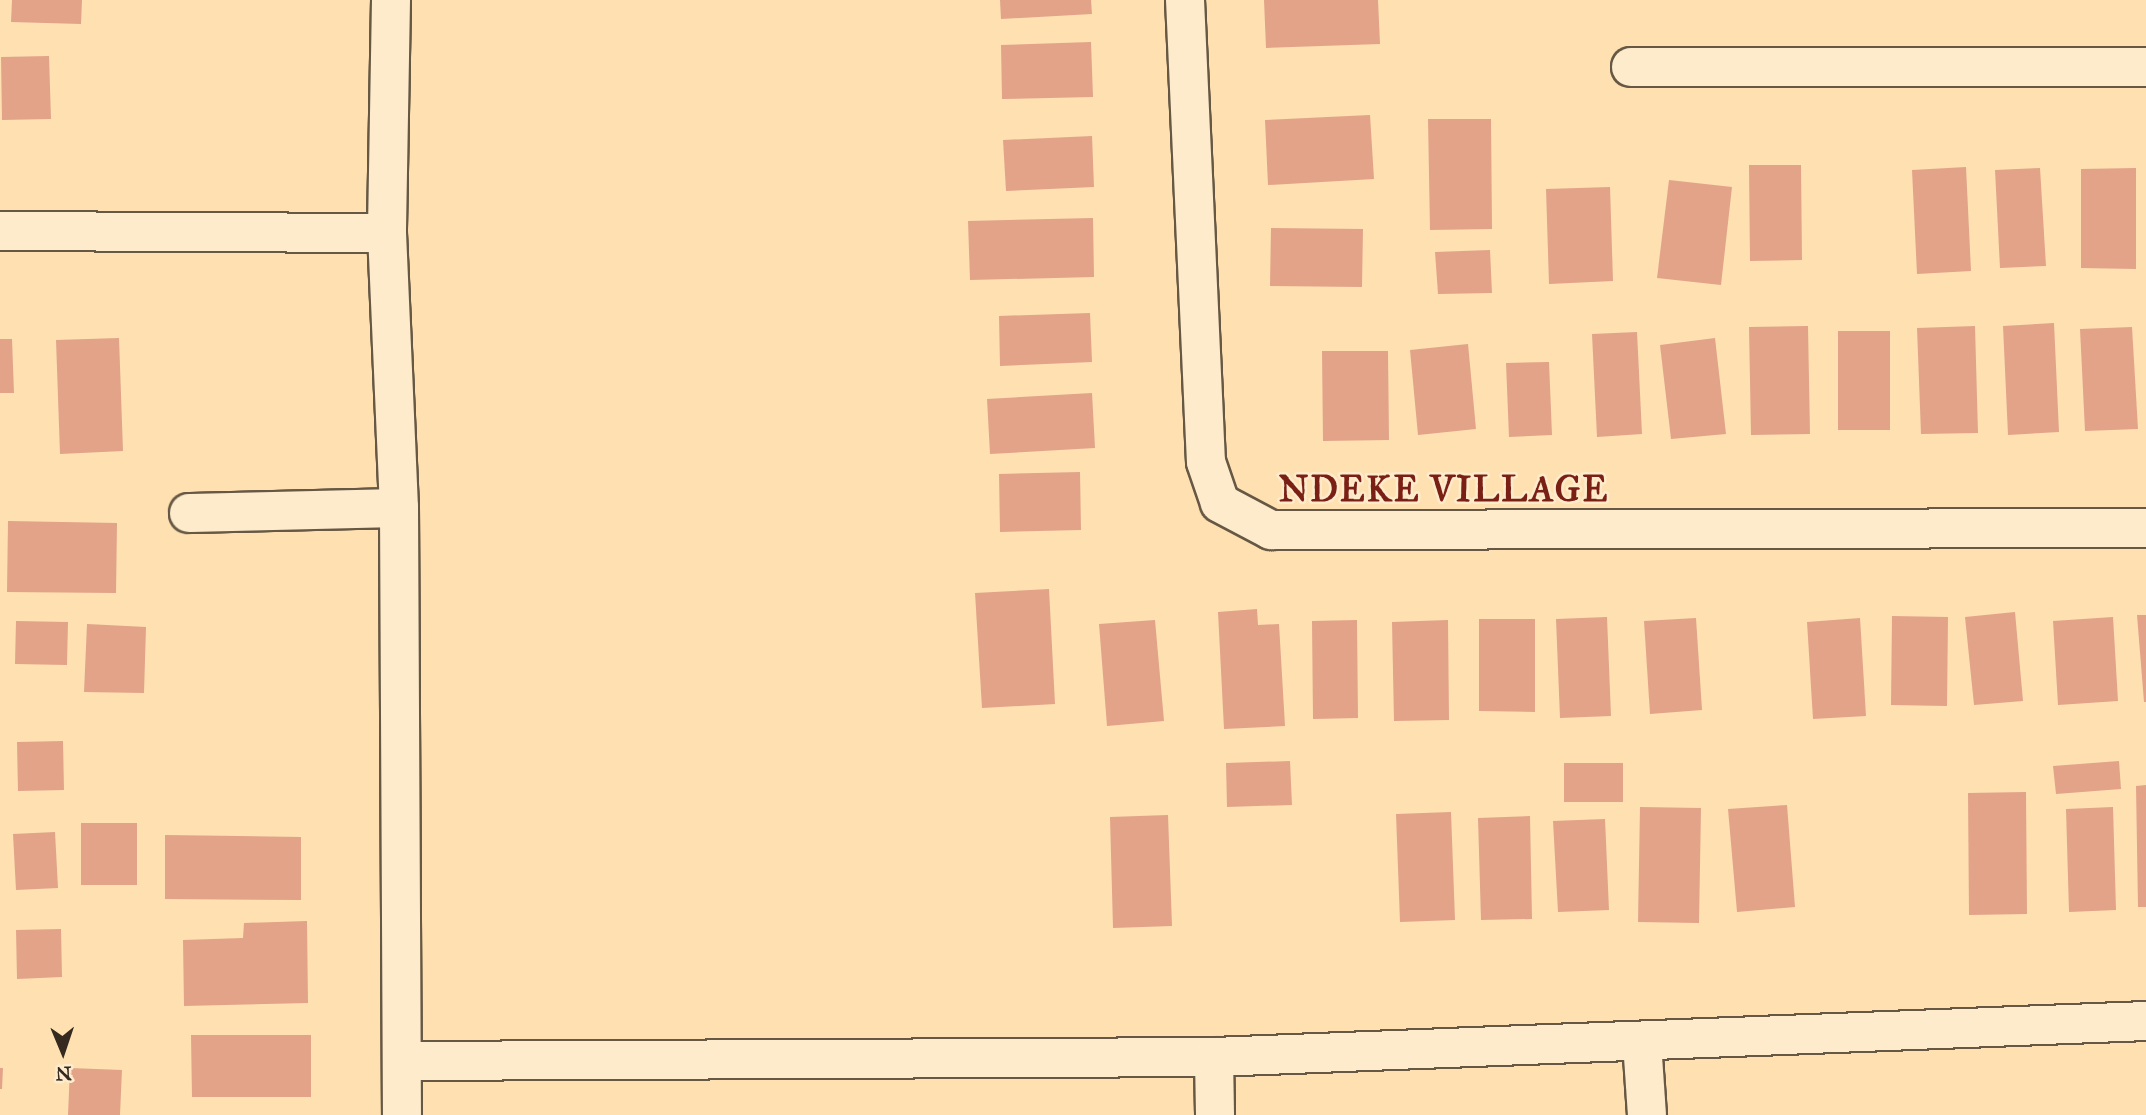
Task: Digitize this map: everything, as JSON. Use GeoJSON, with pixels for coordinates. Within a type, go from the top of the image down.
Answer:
{"type":"FeatureCollection","features":[{"type":"Feature","properties":{"kind":"street"},"geometry":{"type":"LineString","coordinates":[[391,0],[387,233],[399,508],[402,1115]]}},
{"type":"Feature","properties":{"kind":"street"},"geometry":{"type":"LineString","coordinates":[[1185,0],[1206,462],[1220,503],[1271,530],[2146,528]]}},
{"type":"Feature","properties":{"kind":"street"},"geometry":{"type":"LineString","coordinates":[[1631,67],[2146,67]]}},
{"type":"Feature","properties":{"kind":"street"},"geometry":{"type":"LineString","coordinates":[[0,231],[387,233]]}},
{"type":"Feature","properties":{"kind":"street"},"geometry":{"type":"LineString","coordinates":[[189,513],[399,508]]}},
{"type":"Feature","properties":{"kind":"street"},"geometry":{"type":"LineString","coordinates":[[402,1060],[1214,1057],[1642,1042],[2036,1022],[2146,1021]]}},
{"type":"Feature","properties":{"kind":"street"},"geometry":{"type":"LineString","coordinates":[[1642,1042],[1647,1115]]}},
{"type":"Feature","properties":{"kind":"street"},"geometry":{"type":"LineString","coordinates":[[1214,1057],[1215,1115]]}},
{"type":"Feature","properties":{"kind":"building"},"geometry":{"type":"Polygon","coordinates":[[[12,0],[82,0],[81,24],[11,22],[12,0]]]}},
{"type":"Feature","properties":{"kind":"building"},"geometry":{"type":"Polygon","coordinates":[[[1000,0],[1091,0],[1092,14],[1001,19],[1000,0]]]}},
{"type":"Feature","properties":{"kind":"building"},"geometry":{"type":"Polygon","coordinates":[[[1264,0],[1378,0],[1380,44],[1266,48],[1264,0]]]}},
{"type":"Feature","properties":{"kind":"building"},"geometry":{"type":"Polygon","coordinates":[[[1091,42],[1093,97],[1002,99],[1001,45],[1091,42]]]}},
{"type":"Feature","properties":{"kind":"building"},"geometry":{"type":"Polygon","coordinates":[[[49,56],[51,119],[2,120],[1,57],[49,56]]]}},
{"type":"Feature","properties":{"kind":"building"},"geometry":{"type":"Polygon","coordinates":[[[1370,115],[1374,179],[1268,185],[1265,120],[1370,115]]]}},
{"type":"Feature","properties":{"kind":"building"},"geometry":{"type":"Polygon","coordinates":[[[1428,119],[1491,119],[1492,229],[1430,230],[1428,119]]]}},
{"type":"Feature","properties":{"kind":"building"},"geometry":{"type":"Polygon","coordinates":[[[1092,136],[1094,187],[1006,191],[1003,140],[1092,136]]]}},
{"type":"Feature","properties":{"kind":"building"},"geometry":{"type":"Polygon","coordinates":[[[1749,165],[1801,165],[1802,260],[1750,261],[1749,165]]]}},
{"type":"Feature","properties":{"kind":"building"},"geometry":{"type":"Polygon","coordinates":[[[1966,167],[1971,271],[1917,274],[1912,170],[1966,167]]]}},
{"type":"Feature","properties":{"kind":"building"},"geometry":{"type":"Polygon","coordinates":[[[2040,168],[2046,266],[2000,268],[1995,170],[2040,168]]]}},
{"type":"Feature","properties":{"kind":"building"},"geometry":{"type":"Polygon","coordinates":[[[2136,168],[2136,269],[2081,268],[2081,169],[2136,168]]]}},
{"type":"Feature","properties":{"kind":"building"},"geometry":{"type":"Polygon","coordinates":[[[1669,180],[1732,187],[1721,285],[1657,278],[1669,180]]]}},
{"type":"Feature","properties":{"kind":"building"},"geometry":{"type":"Polygon","coordinates":[[[1610,187],[1613,281],[1549,284],[1546,189],[1610,187]]]}},
{"type":"Feature","properties":{"kind":"building"},"geometry":{"type":"Polygon","coordinates":[[[1093,218],[1094,277],[970,280],[968,221],[1093,218]]]}},
{"type":"Feature","properties":{"kind":"building"},"geometry":{"type":"Polygon","coordinates":[[[1271,228],[1363,229],[1362,287],[1270,286],[1271,228]]]}},
{"type":"Feature","properties":{"kind":"building"},"geometry":{"type":"Polygon","coordinates":[[[1490,250],[1492,293],[1438,294],[1435,252],[1490,250]]]}},
{"type":"Feature","properties":{"kind":"building"},"geometry":{"type":"Polygon","coordinates":[[[1090,313],[1092,362],[1000,366],[999,316],[1090,313]]]}},
{"type":"Feature","properties":{"kind":"building"},"geometry":{"type":"Polygon","coordinates":[[[2054,323],[2059,432],[2008,435],[2003,326],[2054,323]]]}},
{"type":"Feature","properties":{"kind":"building"},"geometry":{"type":"Polygon","coordinates":[[[1808,326],[1810,434],[1751,435],[1749,327],[1808,326]]]}},
{"type":"Feature","properties":{"kind":"building"},"geometry":{"type":"Polygon","coordinates":[[[1975,326],[1978,433],[1921,434],[1917,328],[1975,326]]]}},
{"type":"Feature","properties":{"kind":"building"},"geometry":{"type":"Polygon","coordinates":[[[2132,327],[2138,429],[2085,431],[2080,329],[2132,327]]]}},
{"type":"Feature","properties":{"kind":"building"},"geometry":{"type":"Polygon","coordinates":[[[1838,331],[1890,331],[1890,430],[1838,430],[1838,331]]]}},
{"type":"Feature","properties":{"kind":"building"},"geometry":{"type":"Polygon","coordinates":[[[1637,332],[1642,434],[1597,437],[1592,334],[1637,332]]]}},
{"type":"Feature","properties":{"kind":"building"},"geometry":{"type":"Polygon","coordinates":[[[119,338],[123,451],[60,454],[56,340],[119,338]]]}},
{"type":"Feature","properties":{"kind":"building"},"geometry":{"type":"Polygon","coordinates":[[[1715,338],[1726,434],[1671,439],[1660,345],[1715,338]]]}},
{"type":"Feature","properties":{"kind":"building"},"geometry":{"type":"Polygon","coordinates":[[[0,339],[12,339],[14,393],[0,393],[0,339]]]}},
{"type":"Feature","properties":{"kind":"building"},"geometry":{"type":"Polygon","coordinates":[[[1468,344],[1476,429],[1418,435],[1410,350],[1468,344]]]}},
{"type":"Feature","properties":{"kind":"building"},"geometry":{"type":"Polygon","coordinates":[[[1322,351],[1388,351],[1389,440],[1323,441],[1322,351]]]}},
{"type":"Feature","properties":{"kind":"building"},"geometry":{"type":"Polygon","coordinates":[[[1549,362],[1552,435],[1509,437],[1506,363],[1549,362]]]}},
{"type":"Feature","properties":{"kind":"building"},"geometry":{"type":"Polygon","coordinates":[[[1092,393],[1095,448],[990,454],[987,399],[1092,393]]]}},
{"type":"Feature","properties":{"kind":"building"},"geometry":{"type":"Polygon","coordinates":[[[1080,472],[1081,530],[1000,532],[999,474],[1080,472]]]}},
{"type":"Feature","properties":{"kind":"building"},"geometry":{"type":"Polygon","coordinates":[[[8,521],[117,523],[116,593],[7,592],[8,521]]]}},
{"type":"Feature","properties":{"kind":"building"},"geometry":{"type":"Polygon","coordinates":[[[1049,589],[1055,704],[982,708],[975,593],[1049,589]]]}},
{"type":"Feature","properties":{"kind":"building"},"geometry":{"type":"Polygon","coordinates":[[[1257,609],[1258,625],[1279,624],[1285,726],[1224,729],[1218,612],[1257,609]]]}},
{"type":"Feature","properties":{"kind":"building"},"geometry":{"type":"Polygon","coordinates":[[[2015,612],[2023,701],[1974,705],[1965,617],[2015,612]]]}},
{"type":"Feature","properties":{"kind":"building"},"geometry":{"type":"Polygon","coordinates":[[[2137,615],[2146,615],[2146,702],[2144,702],[2137,615]]]}},
{"type":"Feature","properties":{"kind":"building"},"geometry":{"type":"Polygon","coordinates":[[[1892,616],[1948,617],[1947,706],[1891,705],[1892,616]]]}},
{"type":"Feature","properties":{"kind":"building"},"geometry":{"type":"Polygon","coordinates":[[[1607,617],[1611,716],[1560,718],[1556,619],[1607,617]]]}},
{"type":"Feature","properties":{"kind":"building"},"geometry":{"type":"Polygon","coordinates":[[[2113,617],[2118,701],[2058,705],[2053,621],[2113,617]]]}},
{"type":"Feature","properties":{"kind":"building"},"geometry":{"type":"Polygon","coordinates":[[[1696,618],[1702,710],[1650,714],[1644,621],[1696,618]]]}},
{"type":"Feature","properties":{"kind":"building"},"geometry":{"type":"Polygon","coordinates":[[[1860,618],[1866,716],[1813,719],[1807,622],[1860,618]]]}},
{"type":"Feature","properties":{"kind":"building"},"geometry":{"type":"Polygon","coordinates":[[[1479,619],[1535,619],[1535,712],[1479,711],[1479,619]]]}},
{"type":"Feature","properties":{"kind":"building"},"geometry":{"type":"Polygon","coordinates":[[[1155,620],[1164,721],[1107,726],[1099,624],[1155,620]]]}},
{"type":"Feature","properties":{"kind":"building"},"geometry":{"type":"Polygon","coordinates":[[[1357,620],[1358,718],[1313,719],[1312,621],[1357,620]]]}},
{"type":"Feature","properties":{"kind":"building"},"geometry":{"type":"Polygon","coordinates":[[[1448,620],[1449,720],[1394,721],[1392,622],[1448,620]]]}},
{"type":"Feature","properties":{"kind":"building"},"geometry":{"type":"Polygon","coordinates":[[[16,621],[68,622],[67,665],[15,664],[16,621]]]}},
{"type":"Feature","properties":{"kind":"building"},"geometry":{"type":"Polygon","coordinates":[[[87,624],[146,627],[144,693],[84,692],[87,624]]]}},
{"type":"Feature","properties":{"kind":"building"},"geometry":{"type":"Polygon","coordinates":[[[63,741],[64,790],[18,791],[17,742],[63,741]]]}},
{"type":"Feature","properties":{"kind":"building"},"geometry":{"type":"Polygon","coordinates":[[[1290,761],[1292,805],[1227,807],[1226,763],[1290,761]]]}},
{"type":"Feature","properties":{"kind":"building"},"geometry":{"type":"Polygon","coordinates":[[[2119,761],[2121,789],[2056,794],[2053,766],[2119,761]]]}},
{"type":"Feature","properties":{"kind":"building"},"geometry":{"type":"Polygon","coordinates":[[[1564,763],[1623,763],[1623,802],[1564,802],[1564,763]]]}},
{"type":"Feature","properties":{"kind":"building"},"geometry":{"type":"Polygon","coordinates":[[[2146,785],[2146,907],[2138,907],[2136,786],[2146,785]]]}},
{"type":"Feature","properties":{"kind":"building"},"geometry":{"type":"Polygon","coordinates":[[[2026,792],[2027,914],[1969,915],[1968,793],[2026,792]]]}},
{"type":"Feature","properties":{"kind":"building"},"geometry":{"type":"Polygon","coordinates":[[[1787,805],[1795,907],[1737,912],[1728,809],[1787,805]]]}},
{"type":"Feature","properties":{"kind":"building"},"geometry":{"type":"Polygon","coordinates":[[[1640,807],[1701,808],[1699,923],[1638,922],[1640,807]]]}},
{"type":"Feature","properties":{"kind":"building"},"geometry":{"type":"Polygon","coordinates":[[[2113,807],[2116,910],[2069,912],[2066,809],[2113,807]]]}},
{"type":"Feature","properties":{"kind":"building"},"geometry":{"type":"Polygon","coordinates":[[[1451,812],[1455,920],[1400,922],[1396,814],[1451,812]]]}},
{"type":"Feature","properties":{"kind":"building"},"geometry":{"type":"Polygon","coordinates":[[[1168,815],[1172,926],[1113,928],[1110,817],[1168,815]]]}},
{"type":"Feature","properties":{"kind":"building"},"geometry":{"type":"Polygon","coordinates":[[[1530,816],[1532,919],[1481,920],[1478,818],[1530,816]]]}},
{"type":"Feature","properties":{"kind":"building"},"geometry":{"type":"Polygon","coordinates":[[[1605,819],[1609,910],[1558,912],[1553,821],[1605,819]]]}},
{"type":"Feature","properties":{"kind":"building"},"geometry":{"type":"Polygon","coordinates":[[[81,823],[137,823],[137,885],[81,885],[81,823]]]}},
{"type":"Feature","properties":{"kind":"building"},"geometry":{"type":"Polygon","coordinates":[[[55,832],[58,888],[16,890],[13,834],[55,832]]]}},
{"type":"Feature","properties":{"kind":"building"},"geometry":{"type":"Polygon","coordinates":[[[165,835],[301,837],[301,900],[165,899],[165,835]]]}},
{"type":"Feature","properties":{"kind":"building"},"geometry":{"type":"Polygon","coordinates":[[[307,921],[308,1003],[184,1006],[183,940],[243,938],[244,923],[307,921]]]}},
{"type":"Feature","properties":{"kind":"building"},"geometry":{"type":"Polygon","coordinates":[[[61,929],[62,977],[17,979],[16,930],[61,929]]]}},
{"type":"Feature","properties":{"kind":"building"},"geometry":{"type":"Polygon","coordinates":[[[191,1035],[311,1035],[311,1097],[192,1097],[191,1035]]]}},
{"type":"Feature","properties":{"kind":"building"},"geometry":{"type":"Polygon","coordinates":[[[0,1068],[3,1068],[2,1089],[0,1089],[0,1068]]]}},
{"type":"Feature","properties":{"kind":"building"},"geometry":{"type":"Polygon","coordinates":[[[70,1068],[122,1070],[120,1115],[68,1115],[70,1068]]]}},
{"type":"Feature","properties":{"kind":"district","name":"NDEKE VILLAGE"},"geometry":{"type":"Point","coordinates":[1444,490]}}]}
